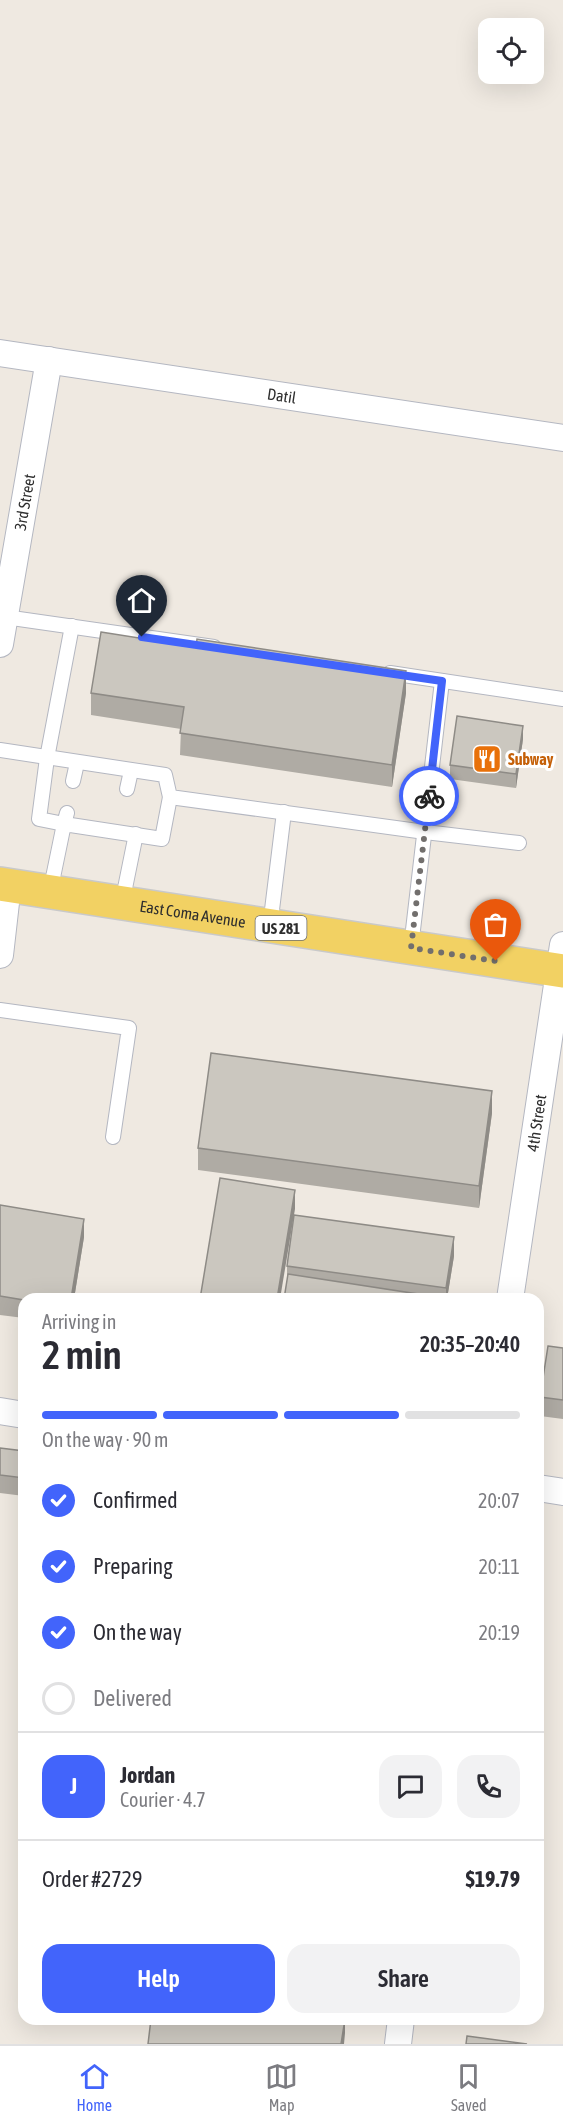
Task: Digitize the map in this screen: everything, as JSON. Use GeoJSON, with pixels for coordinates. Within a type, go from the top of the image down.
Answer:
{"type":"FeatureCollection","features":[{"type":"Feature","properties":{"kind":"main road","name":"East Coma Avenue"},"geometry":{"type":"LineString","coordinates":[[4,885],[411,948],[562,963]]}},
{"type":"Feature","properties":{"kind":"street","name":"Datil"},"geometry":{"type":"LineString","coordinates":[[0,353],[563,438]]}},
{"type":"Feature","properties":{"kind":"street","name":"3rd Street"},"geometry":{"type":"LineString","coordinates":[[0,645],[49,360]]}},
{"type":"Feature","properties":{"kind":"street"},"geometry":{"type":"LineString","coordinates":[[0,955],[4,885]]}},
{"type":"Feature","properties":{"kind":"street","name":"4th Street"},"geometry":{"type":"LineString","coordinates":[[511,1293],[562,963]]}},
{"type":"Feature","properties":{"kind":"street"},"geometry":{"type":"LineString","coordinates":[[0,1411],[18,1414]]}},
{"type":"Feature","properties":{"kind":"street"},"geometry":{"type":"LineString","coordinates":[[544,1489],[563,1492]]}},
{"type":"Feature","properties":{"kind":"street"},"geometry":{"type":"LineString","coordinates":[[398,2044],[400,2025]]}},
{"type":"Feature","properties":{"kind":"lane"},"geometry":{"type":"LineString","coordinates":[[5,617],[223,648]]}},
{"type":"Feature","properties":{"kind":"lane"},"geometry":{"type":"LineString","coordinates":[[0,750],[47,758],[77,763],[165,775],[170,797],[162,839],[66,819],[39,819],[47,758],[72,626]]}},
{"type":"Feature","properties":{"kind":"lane"},"geometry":{"type":"LineString","coordinates":[[373,671],[563,699]]}},
{"type":"Feature","properties":{"kind":"lane"},"geometry":{"type":"LineString","coordinates":[[411,948],[442,681]]}},
{"type":"Feature","properties":{"kind":"lane"},"geometry":{"type":"LineString","coordinates":[[73,781],[77,763]]}},
{"type":"Feature","properties":{"kind":"lane"},"geometry":{"type":"LineString","coordinates":[[127,789],[131,771]]}},
{"type":"Feature","properties":{"kind":"lane"},"geometry":{"type":"LineString","coordinates":[[170,797],[519,843]]}},
{"type":"Feature","properties":{"kind":"lane"},"geometry":{"type":"LineString","coordinates":[[270,926],[284,812]]}},
{"type":"Feature","properties":{"kind":"lane"},"geometry":{"type":"LineString","coordinates":[[50,892],[66,819]]}},
{"type":"Feature","properties":{"kind":"lane"},"geometry":{"type":"LineString","coordinates":[[122,903],[136,834]]}},
{"type":"Feature","properties":{"kind":"lane"},"geometry":{"type":"LineString","coordinates":[[0,1010],[129,1028],[113,1137]]}},
{"type":"Feature","properties":{"kind":"building"},"geometry":{"type":"Polygon","coordinates":[[[101,632],[196,647],[197,639],[406,671],[392,765],[180,733],[184,707],[91,693],[101,632]]]}},
{"type":"Feature","properties":{"kind":"building","name":"Subway"},"geometry":{"type":"Polygon","coordinates":[[[457,716],[523,726],[516,774],[450,765],[457,716]]]}},
{"type":"Feature","properties":{"kind":"building"},"geometry":{"type":"Polygon","coordinates":[[[211,1053],[492,1091],[479,1186],[198,1148],[211,1053]]]}},
{"type":"Feature","properties":{"kind":"building"},"geometry":{"type":"Polygon","coordinates":[[[220,1178],[295,1190],[278,1293],[201,1293],[220,1178]]]}},
{"type":"Feature","properties":{"kind":"building"},"geometry":{"type":"Polygon","coordinates":[[[0,1205],[84,1219],[72,1293],[18,1293],[18,1299],[0,1296],[0,1205]]]}},
{"type":"Feature","properties":{"kind":"building"},"geometry":{"type":"Polygon","coordinates":[[[294,1215],[454,1237],[446,1288],[287,1266],[294,1215]]]}},
{"type":"Feature","properties":{"kind":"building"},"geometry":{"type":"Polygon","coordinates":[[[288,1274],[412,1293],[285,1293],[288,1274]]]}},
{"type":"Feature","properties":{"kind":"building"},"geometry":{"type":"Polygon","coordinates":[[[548,1346],[563,1348],[563,1400],[544,1398],[544,1372],[548,1346]]]}},
{"type":"Feature","properties":{"kind":"building"},"geometry":{"type":"Polygon","coordinates":[[[0,1448],[18,1450],[18,1477],[0,1475],[0,1448]]]}},
{"type":"Feature","properties":{"kind":"building"},"geometry":{"type":"Polygon","coordinates":[[[150,2025],[344,2025],[341,2044],[148,2044],[150,2025]]]}},
{"type":"Feature","properties":{"kind":"building"},"geometry":{"type":"Polygon","coordinates":[[[467,2036],[527,2044],[466,2044],[467,2036]]]}},
{"type":"Feature","properties":{"kind":"way so far"},"geometry":{"type":"LineString","coordinates":[[429,796],[411,948],[496,961]]}},
{"type":"Feature","properties":{"kind":"place","name":"Subway"},"geometry":{"type":"Point","coordinates":[487,759]}},
{"type":"Feature","properties":{"kind":"route"},"geometry":{"type":"LineString","coordinates":[[142,637],[442,681],[429,796]]}}]}
